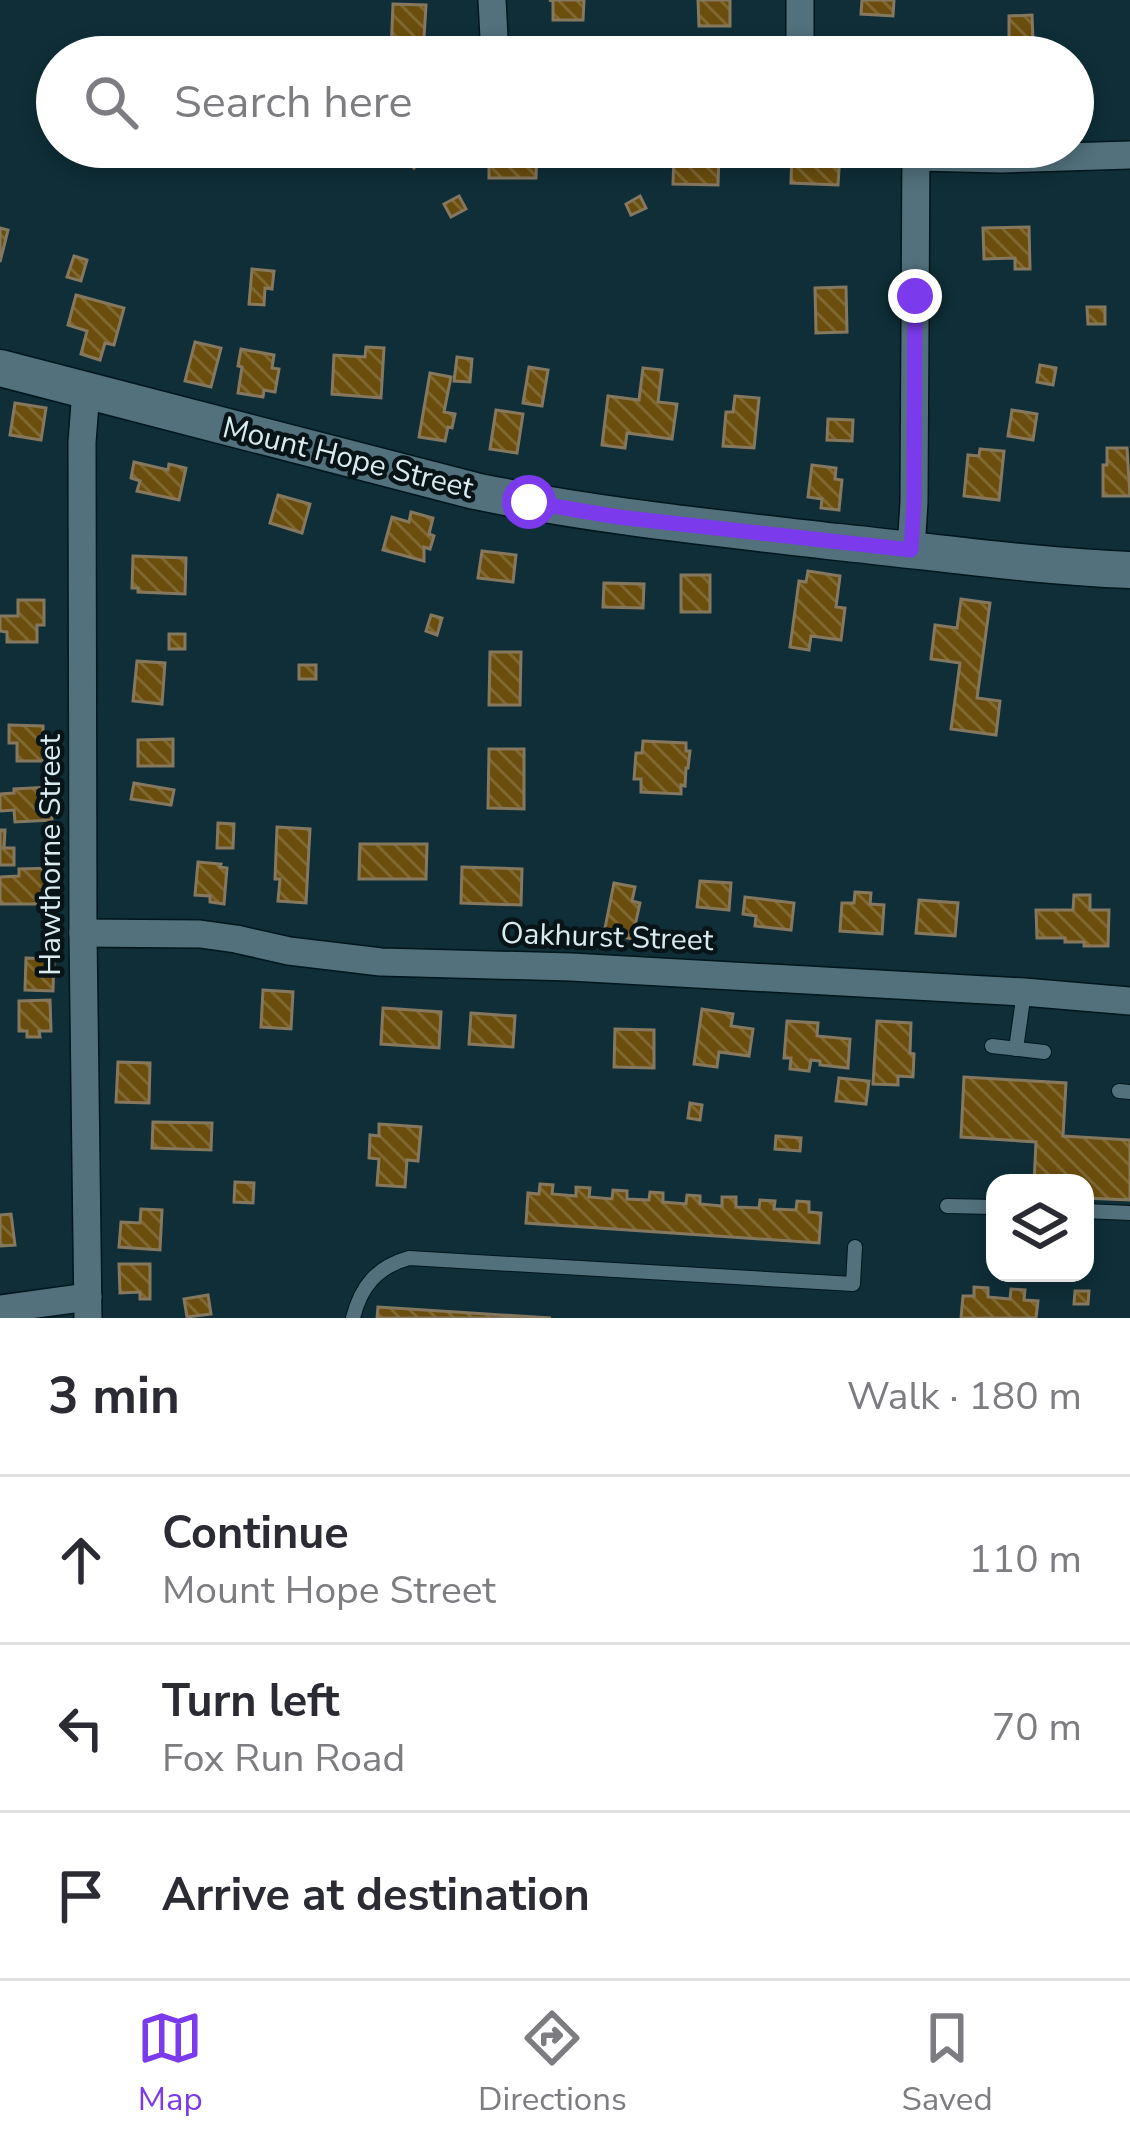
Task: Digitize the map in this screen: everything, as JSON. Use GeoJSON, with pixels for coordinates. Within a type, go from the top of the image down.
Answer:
{"type":"FeatureCollection","features":[{"type":"Feature","properties":{"kind":"street"},"geometry":{"type":"LineString","coordinates":[[492,0],[494,36]]}},
{"type":"Feature","properties":{"kind":"street"},"geometry":{"type":"LineString","coordinates":[[800,0],[800,36]]}},
{"type":"Feature","properties":{"kind":"street"},"geometry":{"type":"LineString","coordinates":[[1094,156],[1130,155]]}},
{"type":"Feature","properties":{"kind":"street"},"geometry":{"type":"LineString","coordinates":[[911,550],[916,168]]}},
{"type":"Feature","properties":{"kind":"street","name":"Mount Hope Street"},"geometry":{"type":"LineString","coordinates":[[0,368],[529,502],[618,517],[989,559],[1130,570]]}},
{"type":"Feature","properties":{"kind":"street","name":"Hawthorne Street"},"geometry":{"type":"LineString","coordinates":[[86,391],[82,442],[83,933],[88,1308]]}},
{"type":"Feature","properties":{"kind":"street","name":"Oakhurst Street"},"geometry":{"type":"LineString","coordinates":[[83,933],[200,934],[381,962],[571,967],[1130,1001]]}},
{"type":"Feature","properties":{"kind":"street"},"geometry":{"type":"LineString","coordinates":[[0,1309],[88,1308]]}},
{"type":"Feature","properties":{"kind":"lane"},"geometry":{"type":"LineString","coordinates":[[1016,1048],[1024,992]]}},
{"type":"Feature","properties":{"kind":"lane"},"geometry":{"type":"LineString","coordinates":[[992,1046],[1044,1052]]}},
{"type":"Feature","properties":{"kind":"lane"},"geometry":{"type":"LineString","coordinates":[[947,1206],[986,1207]]}},
{"type":"Feature","properties":{"kind":"lane"},"geometry":{"type":"LineString","coordinates":[[1094,1212],[1130,1214]]}},
{"type":"Feature","properties":{"kind":"lane"},"geometry":{"type":"LineString","coordinates":[[353,1318],[364,1287],[376,1274],[409,1258],[853,1283],[855,1247]]}},
{"type":"Feature","properties":{"kind":"building"},"geometry":{"type":"Polygon","coordinates":[[[549,0],[584,0],[583,20],[553,20],[553,1],[549,0]]]}},
{"type":"Feature","properties":{"kind":"building"},"geometry":{"type":"Polygon","coordinates":[[[698,0],[730,0],[730,26],[699,26],[698,0]]]}},
{"type":"Feature","properties":{"kind":"building"},"geometry":{"type":"Polygon","coordinates":[[[862,0],[894,0],[893,16],[861,14],[862,0]]]}},
{"type":"Feature","properties":{"kind":"building"},"geometry":{"type":"Polygon","coordinates":[[[393,4],[426,5],[424,36],[392,36],[393,4]]]}},
{"type":"Feature","properties":{"kind":"building"},"geometry":{"type":"Polygon","coordinates":[[[1032,15],[1033,36],[1009,36],[1009,16],[1032,15]]]}},
{"type":"Feature","properties":{"kind":"building"},"geometry":{"type":"Polygon","coordinates":[[[489,168],[536,168],[536,178],[489,178],[489,168]]]}},
{"type":"Feature","properties":{"kind":"building"},"geometry":{"type":"Polygon","coordinates":[[[674,168],[719,168],[718,185],[673,184],[674,168]]]}},
{"type":"Feature","properties":{"kind":"building"},"geometry":{"type":"Polygon","coordinates":[[[791,168],[839,168],[838,185],[791,183],[791,168]]]}},
{"type":"Feature","properties":{"kind":"building"},"geometry":{"type":"Polygon","coordinates":[[[459,196],[466,209],[451,217],[444,204],[459,196]]]}},
{"type":"Feature","properties":{"kind":"building"},"geometry":{"type":"Polygon","coordinates":[[[640,196],[646,208],[631,215],[626,204],[640,196]]]}},
{"type":"Feature","properties":{"kind":"building"},"geometry":{"type":"Polygon","coordinates":[[[1029,227],[1030,269],[1015,269],[1015,258],[984,259],[983,228],[1029,227]]]}},
{"type":"Feature","properties":{"kind":"building"},"geometry":{"type":"Polygon","coordinates":[[[0,228],[8,230],[0,262],[0,228]]]}},
{"type":"Feature","properties":{"kind":"building"},"geometry":{"type":"Polygon","coordinates":[[[74,256],[87,260],[81,281],[67,277],[74,256]]]}},
{"type":"Feature","properties":{"kind":"building"},"geometry":{"type":"Polygon","coordinates":[[[252,269],[274,271],[272,289],[265,288],[264,305],[249,304],[252,269]]]}},
{"type":"Feature","properties":{"kind":"building"},"geometry":{"type":"Polygon","coordinates":[[[846,287],[847,332],[816,333],[815,288],[846,287]]]}},
{"type":"Feature","properties":{"kind":"building"},"geometry":{"type":"Polygon","coordinates":[[[76,295],[124,308],[114,345],[105,343],[100,360],[81,354],[87,331],[68,325],[76,295]]]}},
{"type":"Feature","properties":{"kind":"building"},"geometry":{"type":"Polygon","coordinates":[[[1087,307],[1105,307],[1105,324],[1088,324],[1087,307]]]}},
{"type":"Feature","properties":{"kind":"building"},"geometry":{"type":"Polygon","coordinates":[[[195,342],[221,348],[211,387],[185,381],[195,342]]]}},
{"type":"Feature","properties":{"kind":"building"},"geometry":{"type":"Polygon","coordinates":[[[366,347],[384,348],[381,398],[332,394],[334,355],[365,357],[366,347]]]}},
{"type":"Feature","properties":{"kind":"building"},"geometry":{"type":"Polygon","coordinates":[[[241,349],[274,355],[272,368],[279,369],[275,392],[264,390],[263,397],[238,393],[241,349]]]}},
{"type":"Feature","properties":{"kind":"building"},"geometry":{"type":"Polygon","coordinates":[[[457,357],[472,359],[470,382],[454,381],[457,357]]]}},
{"type":"Feature","properties":{"kind":"building"},"geometry":{"type":"Polygon","coordinates":[[[1040,365],[1056,368],[1053,385],[1037,382],[1040,365]]]}},
{"type":"Feature","properties":{"kind":"building"},"geometry":{"type":"Polygon","coordinates":[[[529,367],[548,370],[542,406],[523,403],[529,367]]]}},
{"type":"Feature","properties":{"kind":"building"},"geometry":{"type":"Polygon","coordinates":[[[643,368],[662,370],[658,402],[677,404],[672,439],[627,433],[625,448],[602,445],[608,396],[639,400],[643,368]]]}},
{"type":"Feature","properties":{"kind":"building"},"geometry":{"type":"Polygon","coordinates":[[[430,373],[451,377],[444,412],[455,414],[445,441],[419,437],[430,373]]]}},
{"type":"Feature","properties":{"kind":"building"},"geometry":{"type":"Polygon","coordinates":[[[735,396],[759,398],[754,448],[723,446],[726,412],[733,412],[735,396]]]}},
{"type":"Feature","properties":{"kind":"building"},"geometry":{"type":"Polygon","coordinates":[[[15,403],[46,408],[41,440],[10,435],[15,403]]]}},
{"type":"Feature","properties":{"kind":"building"},"geometry":{"type":"Polygon","coordinates":[[[496,410],[523,414],[517,453],[490,449],[496,410]]]}},
{"type":"Feature","properties":{"kind":"building"},"geometry":{"type":"Polygon","coordinates":[[[1012,410],[1037,414],[1033,440],[1008,436],[1012,410]]]}},
{"type":"Feature","properties":{"kind":"building"},"geometry":{"type":"Polygon","coordinates":[[[828,419],[853,420],[852,441],[827,440],[828,419]]]}},
{"type":"Feature","properties":{"kind":"building"},"geometry":{"type":"Polygon","coordinates":[[[1107,448],[1127,448],[1130,496],[1103,496],[1107,448]]]}},
{"type":"Feature","properties":{"kind":"building"},"geometry":{"type":"Polygon","coordinates":[[[980,449],[1004,451],[999,500],[964,496],[968,455],[979,456],[980,449]]]}},
{"type":"Feature","properties":{"kind":"building"},"geometry":{"type":"Polygon","coordinates":[[[134,462],[168,470],[169,464],[186,468],[179,500],[137,491],[140,481],[131,478],[134,462]]]}},
{"type":"Feature","properties":{"kind":"building"},"geometry":{"type":"Polygon","coordinates":[[[812,465],[836,468],[835,479],[842,480],[839,510],[821,508],[822,499],[808,497],[812,465]]]}},
{"type":"Feature","properties":{"kind":"building"},"geometry":{"type":"Polygon","coordinates":[[[278,495],[310,504],[302,533],[270,523],[278,495]]]}},
{"type":"Feature","properties":{"kind":"building"},"geometry":{"type":"Polygon","coordinates":[[[411,512],[433,518],[429,534],[434,536],[430,549],[424,547],[424,561],[383,550],[392,517],[409,522],[411,512]]]}},
{"type":"Feature","properties":{"kind":"building"},"geometry":{"type":"Polygon","coordinates":[[[482,551],[516,555],[513,582],[478,578],[482,551]]]}},
{"type":"Feature","properties":{"kind":"building"},"geometry":{"type":"Polygon","coordinates":[[[133,556],[186,558],[185,594],[132,588],[133,556]]]}},
{"type":"Feature","properties":{"kind":"building"},"geometry":{"type":"Polygon","coordinates":[[[808,571],[840,576],[836,607],[845,608],[841,640],[811,636],[809,650],[790,647],[799,581],[806,582],[808,571]]]}},
{"type":"Feature","properties":{"kind":"building"},"geometry":{"type":"Polygon","coordinates":[[[681,575],[710,575],[710,612],[681,612],[681,575]]]}},
{"type":"Feature","properties":{"kind":"building"},"geometry":{"type":"Polygon","coordinates":[[[604,583],[644,584],[643,608],[603,607],[604,583]]]}},
{"type":"Feature","properties":{"kind":"building"},"geometry":{"type":"Polygon","coordinates":[[[961,599],[990,603],[977,698],[1000,701],[996,735],[951,729],[960,663],[931,659],[935,625],[957,628],[961,599]]]}},
{"type":"Feature","properties":{"kind":"building"},"geometry":{"type":"Polygon","coordinates":[[[18,600],[44,600],[44,625],[37,625],[37,642],[7,642],[7,632],[0,631],[0,616],[18,616],[18,600]]]}},
{"type":"Feature","properties":{"kind":"building"},"geometry":{"type":"Polygon","coordinates":[[[431,615],[442,618],[437,635],[426,631],[431,615]]]}},
{"type":"Feature","properties":{"kind":"building"},"geometry":{"type":"Polygon","coordinates":[[[169,634],[185,634],[185,649],[169,649],[169,634]]]}},
{"type":"Feature","properties":{"kind":"building"},"geometry":{"type":"Polygon","coordinates":[[[490,652],[521,652],[520,705],[489,705],[490,652]]]}},
{"type":"Feature","properties":{"kind":"building"},"geometry":{"type":"Polygon","coordinates":[[[137,661],[165,663],[162,704],[133,701],[137,661]]]}},
{"type":"Feature","properties":{"kind":"building"},"geometry":{"type":"Polygon","coordinates":[[[299,665],[316,665],[316,679],[299,679],[299,665]]]}},
{"type":"Feature","properties":{"kind":"building"},"geometry":{"type":"Polygon","coordinates":[[[9,725],[43,726],[43,761],[17,761],[17,743],[9,743],[9,725]]]}},
{"type":"Feature","properties":{"kind":"building"},"geometry":{"type":"Polygon","coordinates":[[[173,739],[173,766],[138,766],[138,740],[173,739]]]}},
{"type":"Feature","properties":{"kind":"building"},"geometry":{"type":"Polygon","coordinates":[[[643,741],[686,743],[690,751],[681,794],[641,792],[641,779],[634,779],[636,753],[642,753],[643,741]]]}},
{"type":"Feature","properties":{"kind":"building"},"geometry":{"type":"Polygon","coordinates":[[[489,749],[524,749],[524,809],[488,808],[489,749]]]}},
{"type":"Feature","properties":{"kind":"building"},"geometry":{"type":"Polygon","coordinates":[[[134,783],[174,790],[171,805],[131,799],[134,783]]]}},
{"type":"Feature","properties":{"kind":"building"},"geometry":{"type":"Polygon","coordinates":[[[50,787],[52,820],[15,822],[14,810],[0,811],[0,794],[50,787]]]}},
{"type":"Feature","properties":{"kind":"building"},"geometry":{"type":"Polygon","coordinates":[[[218,823],[234,824],[233,848],[217,848],[218,823]]]}},
{"type":"Feature","properties":{"kind":"building"},"geometry":{"type":"Polygon","coordinates":[[[277,827],[310,829],[306,903],[278,901],[277,827]]]}},
{"type":"Feature","properties":{"kind":"building"},"geometry":{"type":"Polygon","coordinates":[[[0,830],[5,830],[4,848],[14,848],[14,865],[0,865],[0,830]]]}},
{"type":"Feature","properties":{"kind":"building"},"geometry":{"type":"Polygon","coordinates":[[[360,844],[427,844],[426,879],[359,879],[360,844]]]}},
{"type":"Feature","properties":{"kind":"building"},"geometry":{"type":"Polygon","coordinates":[[[198,862],[227,868],[224,904],[195,895],[198,862]]]}},
{"type":"Feature","properties":{"kind":"building"},"geometry":{"type":"Polygon","coordinates":[[[462,867],[522,869],[521,905],[461,903],[462,867]]]}},
{"type":"Feature","properties":{"kind":"building"},"geometry":{"type":"Polygon","coordinates":[[[53,868],[54,888],[47,889],[47,904],[0,904],[0,877],[19,876],[19,869],[53,868]]]}},
{"type":"Feature","properties":{"kind":"building"},"geometry":{"type":"Polygon","coordinates":[[[700,881],[731,883],[729,910],[697,907],[700,881]]]}},
{"type":"Feature","properties":{"kind":"building"},"geometry":{"type":"Polygon","coordinates":[[[614,883],[635,887],[632,901],[640,903],[632,939],[604,933],[614,883]]]}},
{"type":"Feature","properties":{"kind":"building"},"geometry":{"type":"Polygon","coordinates":[[[855,892],[871,893],[870,904],[884,905],[882,934],[840,931],[842,903],[854,903],[855,892]]]}},
{"type":"Feature","properties":{"kind":"building"},"geometry":{"type":"Polygon","coordinates":[[[1074,895],[1090,895],[1090,910],[1109,910],[1108,946],[1037,938],[1036,910],[1073,910],[1074,895]]]}},
{"type":"Feature","properties":{"kind":"building"},"geometry":{"type":"Polygon","coordinates":[[[745,897],[794,903],[791,930],[755,926],[756,916],[743,914],[745,897]]]}},
{"type":"Feature","properties":{"kind":"building"},"geometry":{"type":"Polygon","coordinates":[[[919,900],[958,903],[955,936],[916,933],[919,900]]]}},
{"type":"Feature","properties":{"kind":"building"},"geometry":{"type":"Polygon","coordinates":[[[26,958],[54,959],[53,991],[25,990],[26,958]]]}},
{"type":"Feature","properties":{"kind":"building"},"geometry":{"type":"Polygon","coordinates":[[[263,990],[293,992],[291,1029],[261,1027],[263,990]]]}},
{"type":"Feature","properties":{"kind":"building"},"geometry":{"type":"Polygon","coordinates":[[[50,1000],[51,1031],[27,1037],[27,1031],[19,1031],[19,1001],[50,1000]]]}},
{"type":"Feature","properties":{"kind":"building"},"geometry":{"type":"Polygon","coordinates":[[[383,1008],[441,1012],[439,1048],[381,1044],[383,1008]]]}},
{"type":"Feature","properties":{"kind":"building"},"geometry":{"type":"Polygon","coordinates":[[[702,1009],[733,1014],[731,1026],[753,1029],[749,1056],[719,1052],[717,1067],[694,1064],[702,1009]]]}},
{"type":"Feature","properties":{"kind":"building"},"geometry":{"type":"Polygon","coordinates":[[[471,1013],[515,1016],[513,1047],[469,1044],[471,1013]]]}},
{"type":"Feature","properties":{"kind":"building"},"geometry":{"type":"Polygon","coordinates":[[[787,1021],[818,1023],[817,1036],[850,1039],[848,1068],[811,1060],[809,1071],[790,1069],[791,1058],[784,1058],[787,1021]]]}},
{"type":"Feature","properties":{"kind":"building"},"geometry":{"type":"Polygon","coordinates":[[[877,1021],[911,1023],[913,1077],[898,1076],[898,1085],[873,1084],[877,1021]]]}},
{"type":"Feature","properties":{"kind":"building"},"geometry":{"type":"Polygon","coordinates":[[[615,1029],[654,1030],[654,1068],[614,1067],[615,1029]]]}},
{"type":"Feature","properties":{"kind":"building"},"geometry":{"type":"Polygon","coordinates":[[[118,1062],[150,1063],[149,1103],[116,1102],[118,1062]]]}},
{"type":"Feature","properties":{"kind":"building"},"geometry":{"type":"Polygon","coordinates":[[[964,1077],[1066,1083],[1063,1136],[1130,1140],[1130,1200],[1094,1198],[1094,1174],[1034,1174],[1036,1142],[961,1137],[964,1077]]]}},
{"type":"Feature","properties":{"kind":"building"},"geometry":{"type":"Polygon","coordinates":[[[839,1078],[869,1081],[866,1104],[836,1101],[839,1078]]]}},
{"type":"Feature","properties":{"kind":"building"},"geometry":{"type":"Polygon","coordinates":[[[690,1103],[702,1105],[700,1120],[688,1118],[690,1103]]]}},
{"type":"Feature","properties":{"kind":"building"},"geometry":{"type":"Polygon","coordinates":[[[153,1122],[212,1123],[211,1150],[152,1148],[153,1122]]]}},
{"type":"Feature","properties":{"kind":"building"},"geometry":{"type":"Polygon","coordinates":[[[379,1124],[421,1127],[418,1161],[407,1160],[405,1187],[377,1185],[379,1159],[369,1158],[370,1135],[379,1136],[379,1124]]]}},
{"type":"Feature","properties":{"kind":"building"},"geometry":{"type":"Polygon","coordinates":[[[776,1136],[801,1138],[800,1151],[775,1149],[776,1136]]]}},
{"type":"Feature","properties":{"kind":"building"},"geometry":{"type":"Polygon","coordinates":[[[235,1182],[254,1183],[253,1203],[234,1202],[235,1182]]]}},
{"type":"Feature","properties":{"kind":"building"},"geometry":{"type":"Polygon","coordinates":[[[540,1184],[553,1185],[552,1194],[576,1196],[576,1187],[590,1188],[589,1197],[612,1199],[613,1190],[627,1191],[627,1199],[649,1200],[650,1192],[663,1193],[663,1202],[686,1204],[687,1195],[700,1196],[700,1204],[722,1206],[722,1197],[736,1197],[736,1207],[759,1208],[760,1200],[775,1201],[774,1209],[796,1210],[797,1201],[809,1202],[809,1212],[821,1213],[819,1243],[526,1223],[528,1193],[539,1194],[540,1184]]]}},
{"type":"Feature","properties":{"kind":"building"},"geometry":{"type":"Polygon","coordinates":[[[141,1209],[162,1210],[160,1250],[119,1247],[121,1222],[140,1223],[141,1209]]]}},
{"type":"Feature","properties":{"kind":"building"},"geometry":{"type":"Polygon","coordinates":[[[11,1214],[15,1245],[0,1246],[0,1215],[11,1214]]]}},
{"type":"Feature","properties":{"kind":"building"},"geometry":{"type":"Polygon","coordinates":[[[119,1264],[150,1264],[150,1299],[140,1299],[140,1292],[120,1293],[119,1264]]]}},
{"type":"Feature","properties":{"kind":"building"},"geometry":{"type":"Polygon","coordinates":[[[974,1287],[988,1288],[988,1297],[1010,1299],[1011,1289],[1025,1290],[1024,1300],[1038,1301],[1036,1318],[961,1318],[963,1296],[974,1296],[974,1287]]]}},
{"type":"Feature","properties":{"kind":"building"},"geometry":{"type":"Polygon","coordinates":[[[1075,1291],[1089,1291],[1088,1304],[1074,1304],[1075,1291]]]}},
{"type":"Feature","properties":{"kind":"building"},"geometry":{"type":"Polygon","coordinates":[[[208,1295],[211,1314],[187,1317],[184,1299],[208,1295]]]}},
{"type":"Feature","properties":{"kind":"building"},"geometry":{"type":"Polygon","coordinates":[[[378,1307],[551,1318],[377,1318],[378,1307]]]}},
{"type":"Feature","properties":{"kind":"route"},"geometry":{"type":"LineString","coordinates":[[529,502],[618,517],[911,550],[915,296]]}}]}
